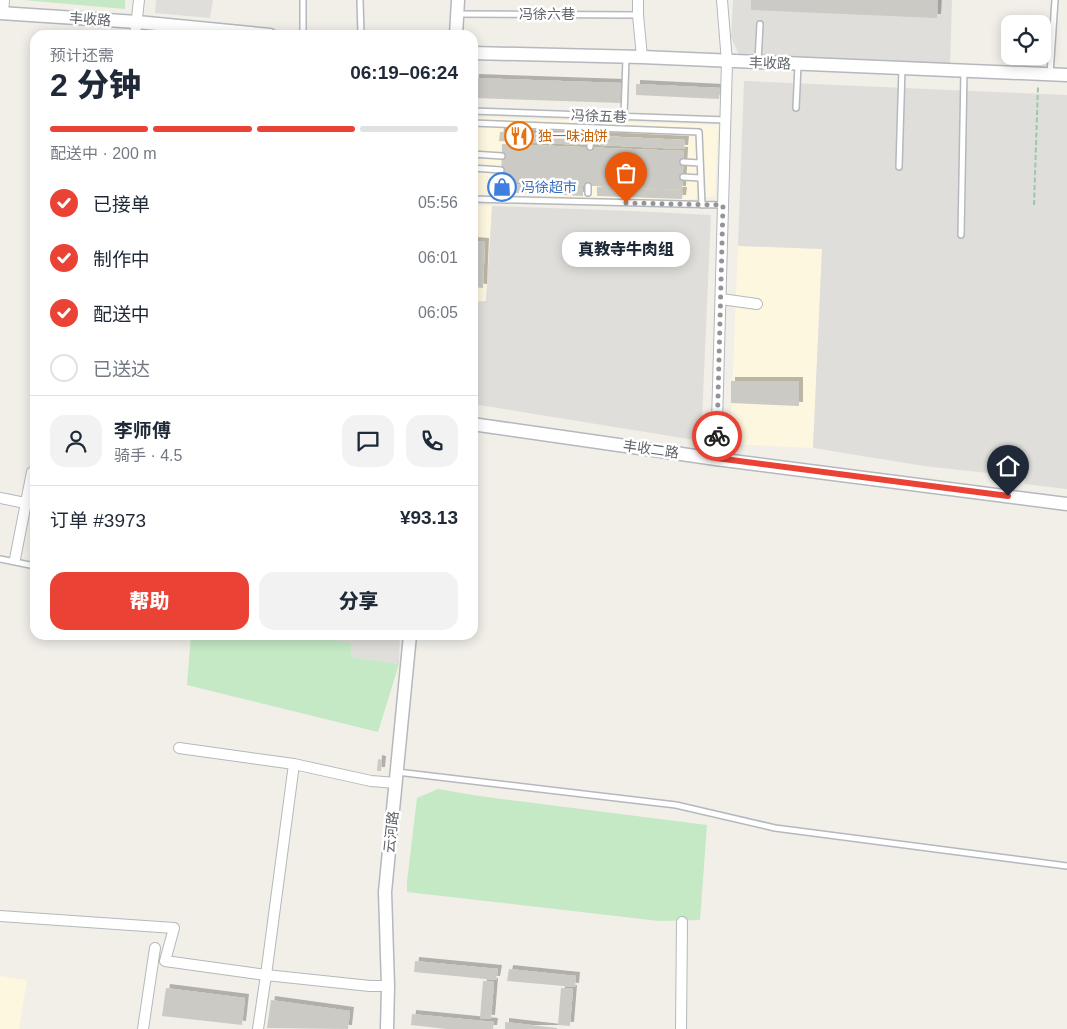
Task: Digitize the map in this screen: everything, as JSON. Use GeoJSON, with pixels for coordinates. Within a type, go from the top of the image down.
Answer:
{"type":"FeatureCollection","features":[{"type":"Feature","properties":{"kind":"street"},"geometry":{"type":"LineString","coordinates":[[1,13],[4,0]]}},
{"type":"Feature","properties":{"kind":"street"},"geometry":{"type":"LineString","coordinates":[[136,29],[139,0]]}},
{"type":"Feature","properties":{"kind":"street"},"geometry":{"type":"LineString","coordinates":[[456,30],[458,0]]}},
{"type":"Feature","properties":{"kind":"street"},"geometry":{"type":"LineString","coordinates":[[638,0],[642,58]]}},
{"type":"Feature","properties":{"kind":"street"},"geometry":{"type":"LineString","coordinates":[[716,458],[727,62],[722,0]]}},
{"type":"Feature","properties":{"kind":"street","name":"丰收路"},"geometry":{"type":"LineString","coordinates":[[1,13],[158,30]]}},
{"type":"Feature","properties":{"kind":"street","name":"丰收路"},"geometry":{"type":"LineString","coordinates":[[478,53],[626,57],[1067,75]]}},
{"type":"Feature","properties":{"kind":"street"},"geometry":{"type":"LineString","coordinates":[[721,299],[757,304]]}},
{"type":"Feature","properties":{"kind":"street","name":"丰收二路"},"geometry":{"type":"LineString","coordinates":[[478,425],[1067,504]]}},
{"type":"Feature","properties":{"kind":"street"},"geometry":{"type":"LineString","coordinates":[[0,498],[30,504],[15,560]]}},
{"type":"Feature","properties":{"kind":"street","name":"云河路"},"geometry":{"type":"LineString","coordinates":[[387,1029],[388,986],[385,892],[410,640]]}},
{"type":"Feature","properties":{"kind":"street"},"geometry":{"type":"LineString","coordinates":[[179,748],[294,764],[371,781],[396,777]]}},
{"type":"Feature","properties":{"kind":"street"},"geometry":{"type":"LineString","coordinates":[[258,1029],[294,764]]}},
{"type":"Feature","properties":{"kind":"street"},"geometry":{"type":"LineString","coordinates":[[0,916],[174,928],[165,961],[266,975],[370,986],[388,986]]}},
{"type":"Feature","properties":{"kind":"street"},"geometry":{"type":"LineString","coordinates":[[681,1029],[682,922]]}},
{"type":"Feature","properties":{"kind":"street"},"geometry":{"type":"LineString","coordinates":[[143,1029],[155,948]]}},
{"type":"Feature","properties":{"kind":"lane"},"geometry":{"type":"LineString","coordinates":[[303,0],[303,30]]}},
{"type":"Feature","properties":{"kind":"lane"},"geometry":{"type":"LineString","coordinates":[[360,0],[361,30]]}},
{"type":"Feature","properties":{"kind":"lane"},"geometry":{"type":"LineString","coordinates":[[1044,74],[1055,0]]}},
{"type":"Feature","properties":{"kind":"lane","name":"冯徐六巷"},"geometry":{"type":"LineString","coordinates":[[457,14],[638,14]]}},
{"type":"Feature","properties":{"kind":"lane"},"geometry":{"type":"LineString","coordinates":[[758,63],[760,24]]}},
{"type":"Feature","properties":{"kind":"lane"},"geometry":{"type":"LineString","coordinates":[[624,117],[626,57]]}},
{"type":"Feature","properties":{"kind":"lane"},"geometry":{"type":"LineString","coordinates":[[796,108],[798,64]]}},
{"type":"Feature","properties":{"kind":"lane"},"geometry":{"type":"LineString","coordinates":[[899,167],[902,68]]}},
{"type":"Feature","properties":{"kind":"lane"},"geometry":{"type":"LineString","coordinates":[[961,235],[964,71]]}},
{"type":"Feature","properties":{"kind":"lane","name":"冯徐五巷"},"geometry":{"type":"LineString","coordinates":[[478,111],[726,120]]}},
{"type":"Feature","properties":{"kind":"lane"},"geometry":{"type":"LineString","coordinates":[[478,123],[699,132],[702,205]]}},
{"type":"Feature","properties":{"kind":"lane"},"geometry":{"type":"LineString","coordinates":[[590,147],[591,129]]}},
{"type":"Feature","properties":{"kind":"lane"},"geometry":{"type":"LineString","coordinates":[[478,154],[502,156]]}},
{"type":"Feature","properties":{"kind":"lane"},"geometry":{"type":"LineString","coordinates":[[683,162],[700,163]]}},
{"type":"Feature","properties":{"kind":"lane"},"geometry":{"type":"LineString","coordinates":[[478,168],[501,170]]}},
{"type":"Feature","properties":{"kind":"lane"},"geometry":{"type":"LineString","coordinates":[[683,177],[700,178]]}},
{"type":"Feature","properties":{"kind":"lane"},"geometry":{"type":"LineString","coordinates":[[588,186],[588,193]]}},
{"type":"Feature","properties":{"kind":"lane"},"geometry":{"type":"LineString","coordinates":[[478,199],[723,205]]}},
{"type":"Feature","properties":{"kind":"lane"},"geometry":{"type":"LineString","coordinates":[[0,559],[30,565]]}},
{"type":"Feature","properties":{"kind":"lane"},"geometry":{"type":"LineString","coordinates":[[396,777],[676,805],[775,828],[1067,866]]}},
{"type":"Feature","properties":{"kind":"path"},"geometry":{"type":"LineString","coordinates":[[1034,205],[1044,74]]}},
{"type":"Feature","properties":{"kind":"shaded area"},"geometry":{"type":"Polygon","coordinates":[[[156,0],[213,0],[210,18],[155,13],[156,0]]]}},
{"type":"Feature","properties":{"kind":"shaded area"},"geometry":{"type":"Polygon","coordinates":[[[733,0],[952,0],[950,64],[739,55],[731,37],[733,0]]]}},
{"type":"Feature","properties":{"kind":"shaded area"},"geometry":{"type":"Polygon","coordinates":[[[744,81],[1067,95],[1067,489],[1025,484],[1025,477],[924,466],[813,448],[822,249],[738,246],[744,81]]]}},
{"type":"Feature","properties":{"kind":"shaded area"},"geometry":{"type":"Polygon","coordinates":[[[478,117],[718,125],[715,196],[686,200],[478,195],[478,117]]]}},
{"type":"Feature","properties":{"kind":"shaded area"},"geometry":{"type":"Polygon","coordinates":[[[478,205],[492,206],[486,301],[478,302],[478,205]]]}},
{"type":"Feature","properties":{"kind":"shaded area"},"geometry":{"type":"Polygon","coordinates":[[[492,206],[711,215],[701,441],[478,405],[478,302],[486,301],[492,206]]]}},
{"type":"Feature","properties":{"kind":"shaded area"},"geometry":{"type":"Polygon","coordinates":[[[738,246],[822,249],[813,448],[730,444],[738,246]]]}},
{"type":"Feature","properties":{"kind":"shaded area"},"geometry":{"type":"Polygon","coordinates":[[[329,640],[400,640],[399,664],[351,657],[329,640]]]}},
{"type":"Feature","properties":{"kind":"shaded area"},"geometry":{"type":"Polygon","coordinates":[[[0,976],[27,980],[19,1029],[0,1029],[0,976]]]}},
{"type":"Feature","properties":{"kind":"green space"},"geometry":{"type":"Polygon","coordinates":[[[23,0],[125,0],[125,9],[23,0]]]}},
{"type":"Feature","properties":{"kind":"green space"},"geometry":{"type":"Polygon","coordinates":[[[191,640],[334,640],[351,643],[351,657],[399,664],[378,732],[187,685],[191,640]]]}},
{"type":"Feature","properties":{"kind":"green space"},"geometry":{"type":"Polygon","coordinates":[[[438,789],[707,825],[700,920],[659,921],[407,892],[417,798],[438,789]]]}},
{"type":"Feature","properties":{"kind":"building"},"geometry":{"type":"Polygon","coordinates":[[[751,0],[938,0],[937,18],[751,10],[751,0]]]}},
{"type":"Feature","properties":{"kind":"building"},"geometry":{"type":"Polygon","coordinates":[[[478,78],[621,83],[621,103],[478,98],[478,78]]]}},
{"type":"Feature","properties":{"kind":"building"},"geometry":{"type":"Polygon","coordinates":[[[636,84],[720,88],[719,99],[636,95],[636,84]]]}},
{"type":"Feature","properties":{"kind":"building"},"geometry":{"type":"Polygon","coordinates":[[[500,132],[585,136],[585,145],[499,141],[500,132]]]}},
{"type":"Feature","properties":{"kind":"building"},"geometry":{"type":"Polygon","coordinates":[[[600,136],[685,140],[684,149],[599,145],[600,136]]]}},
{"type":"Feature","properties":{"kind":"building"},"geometry":{"type":"Polygon","coordinates":[[[502,144],[684,151],[682,190],[501,182],[502,144]]]}},
{"type":"Feature","properties":{"kind":"building"},"geometry":{"type":"Polygon","coordinates":[[[498,184],[583,187],[583,196],[498,192],[498,184]]]}},
{"type":"Feature","properties":{"kind":"building"},"geometry":{"type":"Polygon","coordinates":[[[597,187],[683,191],[682,199],[597,196],[597,187]]]}},
{"type":"Feature","properties":{"kind":"building"},"geometry":{"type":"Polygon","coordinates":[[[478,241],[485,242],[483,288],[478,288],[478,241]]]}},
{"type":"Feature","properties":{"kind":"building"},"geometry":{"type":"Polygon","coordinates":[[[731,381],[799,381],[799,406],[731,403],[731,381]]]}},
{"type":"Feature","properties":{"kind":"building"},"geometry":{"type":"Polygon","coordinates":[[[378,759],[382,760],[381,771],[377,771],[378,759]]]}},
{"type":"Feature","properties":{"kind":"building"},"geometry":{"type":"Polygon","coordinates":[[[415,961],[498,969],[496,980],[414,972],[415,961]]]}},
{"type":"Feature","properties":{"kind":"building"},"geometry":{"type":"Polygon","coordinates":[[[509,969],[576,976],[575,987],[507,981],[509,969]]]}},
{"type":"Feature","properties":{"kind":"building"},"geometry":{"type":"Polygon","coordinates":[[[483,981],[494,982],[491,1019],[480,1018],[483,981]]]}},
{"type":"Feature","properties":{"kind":"building"},"geometry":{"type":"Polygon","coordinates":[[[166,988],[245,998],[242,1025],[162,1016],[166,988]]]}},
{"type":"Feature","properties":{"kind":"building"},"geometry":{"type":"Polygon","coordinates":[[[561,988],[573,989],[570,1026],[558,1025],[561,988]]]}},
{"type":"Feature","properties":{"kind":"building"},"geometry":{"type":"Polygon","coordinates":[[[271,1000],[350,1011],[348,1029],[267,1028],[271,1000]]]}},
{"type":"Feature","properties":{"kind":"building"},"geometry":{"type":"Polygon","coordinates":[[[412,1014],[494,1022],[493,1029],[447,1029],[411,1025],[412,1014]]]}},
{"type":"Feature","properties":{"kind":"building"},"geometry":{"type":"Polygon","coordinates":[[[505,1022],[557,1028],[557,1029],[505,1029],[505,1022]]]}},
{"type":"Feature","properties":{"kind":"way so far"},"geometry":{"type":"LineString","coordinates":[[626,203],[723,205],[717,436]]}},
{"type":"Feature","properties":{"kind":"place","name":"独一味油饼"},"geometry":{"type":"Point","coordinates":[519,136]}},
{"type":"Feature","properties":{"kind":"place","name":"冯徐超市"},"geometry":{"type":"Point","coordinates":[502,187]}},
{"type":"Feature","properties":{"kind":"place","name":"真教寺牛肉组"},"geometry":{"type":"Point","coordinates":[626,203]}},
{"type":"Feature","properties":{"kind":"route"},"geometry":{"type":"LineString","coordinates":[[717,436],[716,458],[1008,496]]}}]}
